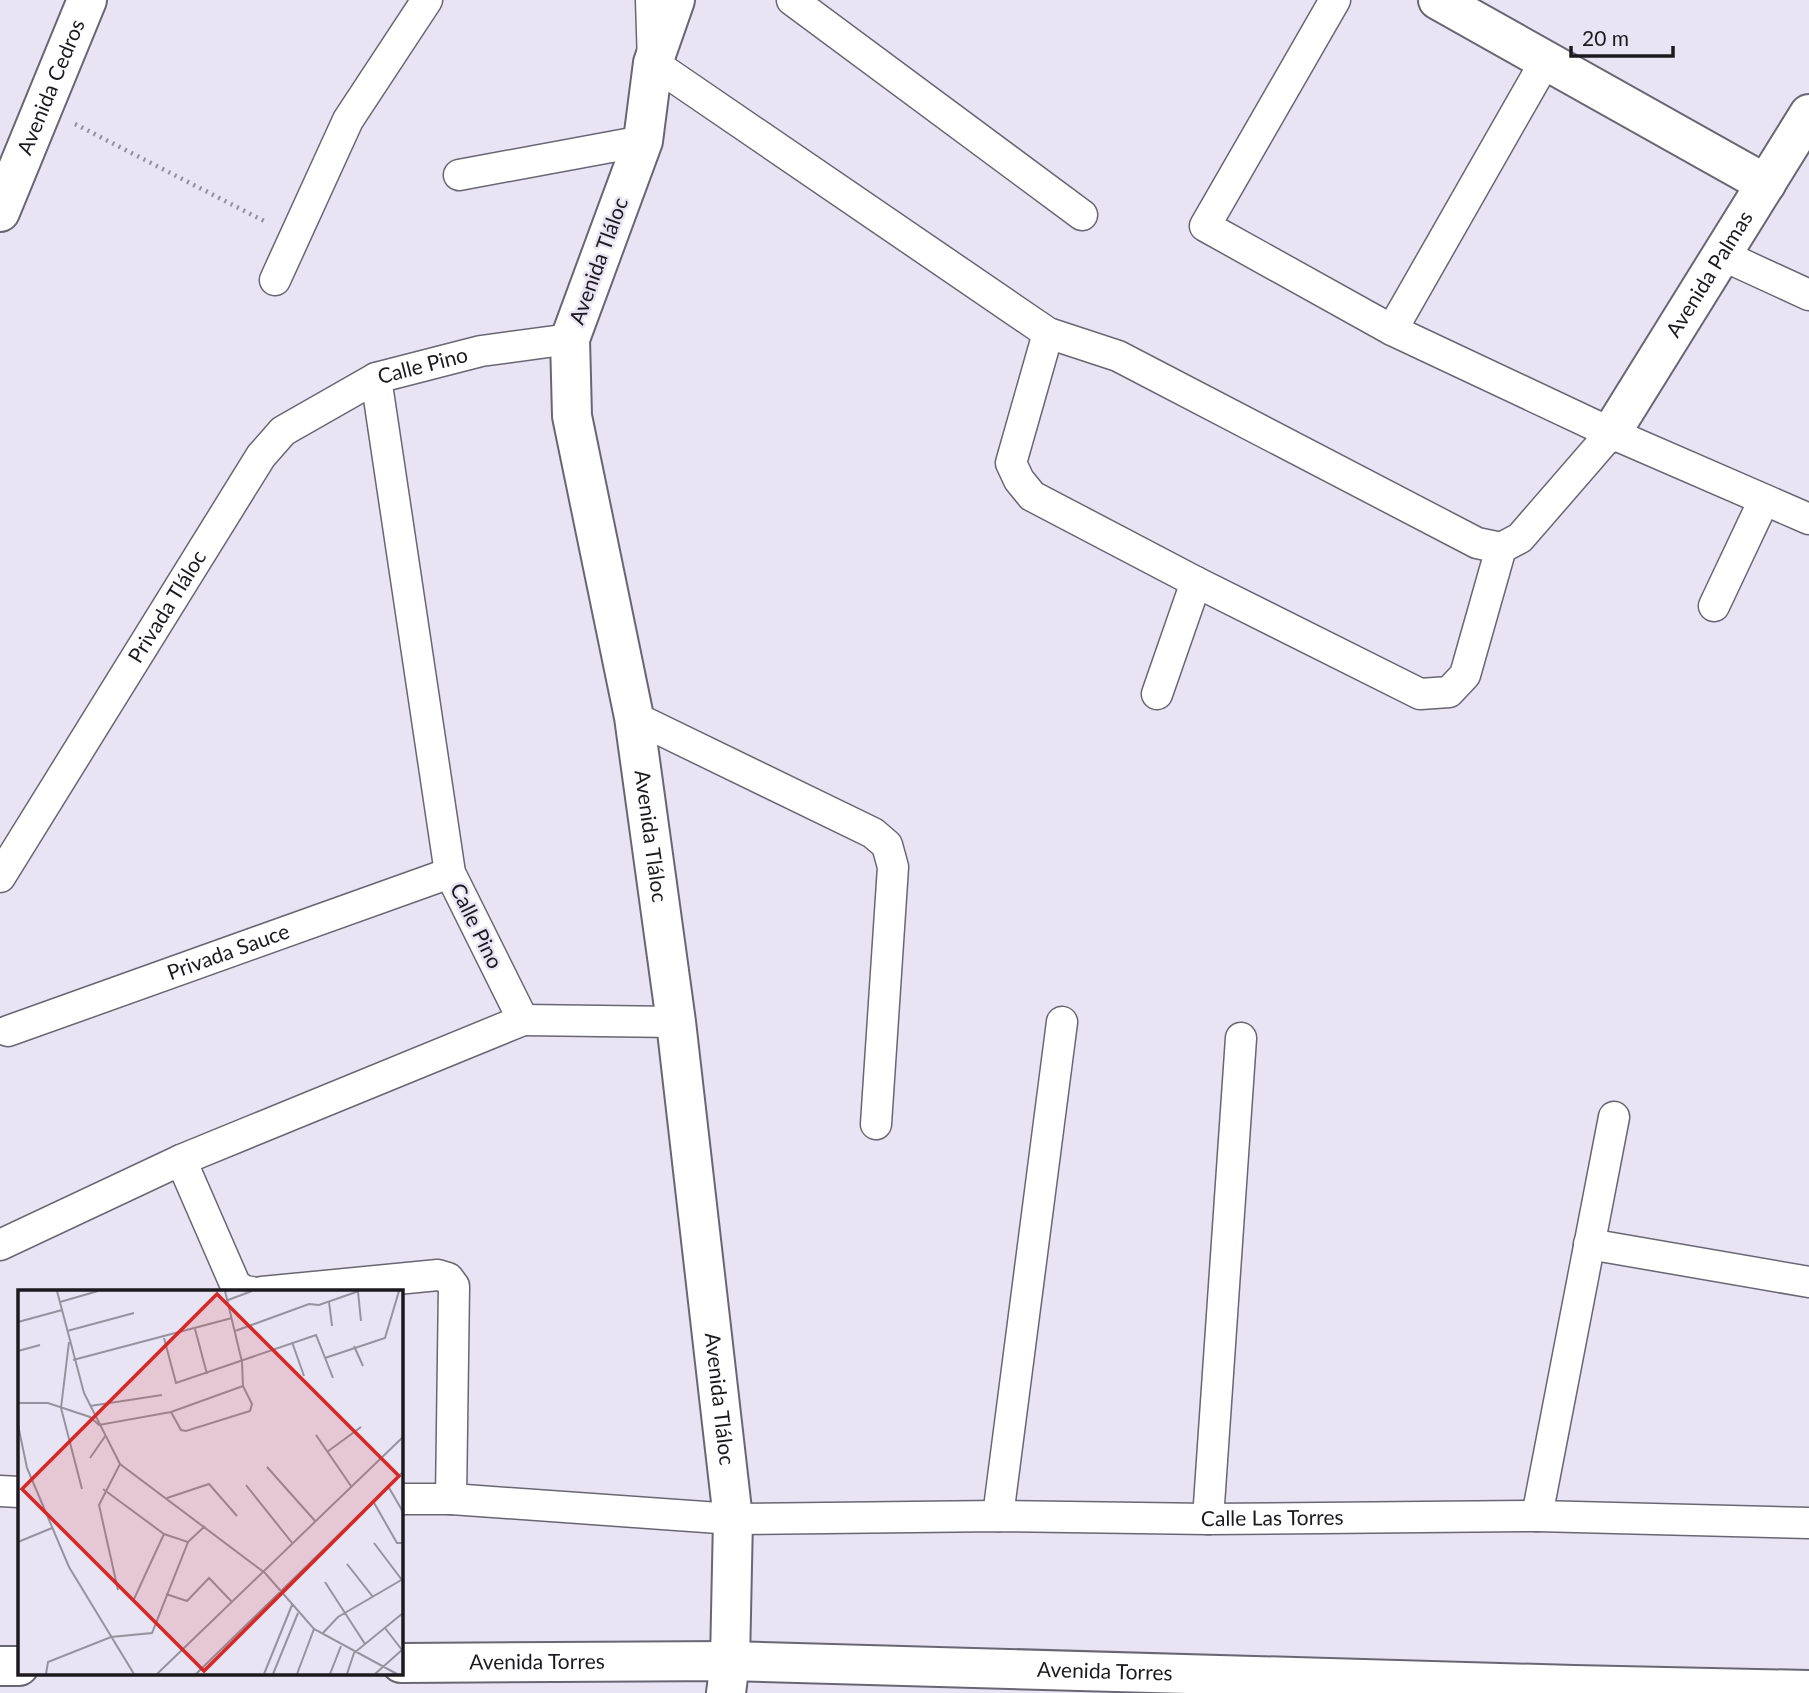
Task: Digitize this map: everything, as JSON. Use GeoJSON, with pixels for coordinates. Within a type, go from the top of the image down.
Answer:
{"type":"FeatureCollection","features":[{"type":"Feature","properties":{"kind":"main road","name":"Avenida Cedros"},"geometry":{"type":"LineString","coordinates":[[0,212],[87,0]]}},
{"type":"Feature","properties":{"kind":"main road","name":"Avenida Tláloc"},"geometry":{"type":"LineString","coordinates":[[675,0],[653,63],[643,141],[570,339],[572,416],[634,717],[676,1022],[733,1519],[728,1677]]}},
{"type":"Feature","properties":{"kind":"main road"},"geometry":{"type":"LineString","coordinates":[[1438,0],[1766,184]]}},
{"type":"Feature","properties":{"kind":"main road","name":"Avenida Palmas"},"geometry":{"type":"LineString","coordinates":[[1611,433],[1809,114]]}},
{"type":"Feature","properties":{"kind":"main road","name":"Avenida Torres"},"geometry":{"type":"LineString","coordinates":[[402,1663],[728,1677],[1712,1691],[1809,1690]]}},
{"type":"Feature","properties":{"kind":"main road"},"geometry":{"type":"LineString","coordinates":[[0,1666],[18,1666]]}},
{"type":"Feature","properties":{"kind":"street"},"geometry":{"type":"LineString","coordinates":[[275,280],[348,120],[427,0]]}},
{"type":"Feature","properties":{"kind":"street"},"geometry":{"type":"LineString","coordinates":[[651,0],[653,63],[1048,333],[1118,356],[1477,542],[1501,548],[1521,538],[1611,433]]}},
{"type":"Feature","properties":{"kind":"street"},"geometry":{"type":"LineString","coordinates":[[792,0],[1082,215]]}},
{"type":"Feature","properties":{"kind":"street"},"geometry":{"type":"LineString","coordinates":[[1335,0],[1205,226],[1392,330],[1611,433],[1809,519]]}},
{"type":"Feature","properties":{"kind":"street"},"geometry":{"type":"LineString","coordinates":[[1392,330],[1546,60]]}},
{"type":"Feature","properties":{"kind":"street"},"geometry":{"type":"LineString","coordinates":[[459,174],[643,141]]}},
{"type":"Feature","properties":{"kind":"street"},"geometry":{"type":"LineString","coordinates":[[1722,255],[1809,295]]}},
{"type":"Feature","properties":{"kind":"street"},"geometry":{"type":"LineString","coordinates":[[1048,333],[1011,463],[1019,480],[1032,496],[1420,694],[1449,692],[1465,675],[1501,548]]}},
{"type":"Feature","properties":{"kind":"street","name":"Calle Pino"},"geometry":{"type":"LineString","coordinates":[[523,1020],[450,873],[376,377],[481,351],[570,339]]}},
{"type":"Feature","properties":{"kind":"street","name":"Privada Tláloc"},"geometry":{"type":"LineString","coordinates":[[0,877],[261,456],[283,431],[376,377]]}},
{"type":"Feature","properties":{"kind":"street"},"geometry":{"type":"LineString","coordinates":[[1714,606],[1764,499]]}},
{"type":"Feature","properties":{"kind":"street"},"geometry":{"type":"LineString","coordinates":[[1157,694],[1196,582]]}},
{"type":"Feature","properties":{"kind":"street"},"geometry":{"type":"LineString","coordinates":[[634,717],[873,833],[887,845],[893,867],[876,1124]]}},
{"type":"Feature","properties":{"kind":"street","name":"Privada Sauce"},"geometry":{"type":"LineString","coordinates":[[8,1031],[450,873]]}},
{"type":"Feature","properties":{"kind":"street"},"geometry":{"type":"LineString","coordinates":[[0,1245],[181,1160],[523,1020],[676,1022]]}},
{"type":"Feature","properties":{"kind":"street"},"geometry":{"type":"LineString","coordinates":[[998,1516],[1062,1023]]}},
{"type":"Feature","properties":{"kind":"street"},"geometry":{"type":"LineString","coordinates":[[1208,1519],[1241,1038]]}},
{"type":"Feature","properties":{"kind":"street"},"geometry":{"type":"LineString","coordinates":[[1537,1516],[1614,1117]]}},
{"type":"Feature","properties":{"kind":"street"},"geometry":{"type":"LineString","coordinates":[[181,1160],[235,1284],[243,1290]]}},
{"type":"Feature","properties":{"kind":"street"},"geometry":{"type":"LineString","coordinates":[[1590,1244],[1809,1282]]}},
{"type":"Feature","properties":{"kind":"street"},"geometry":{"type":"LineString","coordinates":[[283,1290],[438,1275],[448,1278],[454,1286],[451,1499]]}},
{"type":"Feature","properties":{"kind":"street"},"geometry":{"type":"LineString","coordinates":[[0,1491],[18,1492]]}},
{"type":"Feature","properties":{"kind":"street","name":"Calle Las Torres"},"geometry":{"type":"LineString","coordinates":[[402,1499],[451,1499],[733,1519],[1537,1516],[1809,1523]]}},
{"type":"Feature","properties":{"kind":"path"},"geometry":{"type":"LineString","coordinates":[[43,107],[293,237]]}}]}
